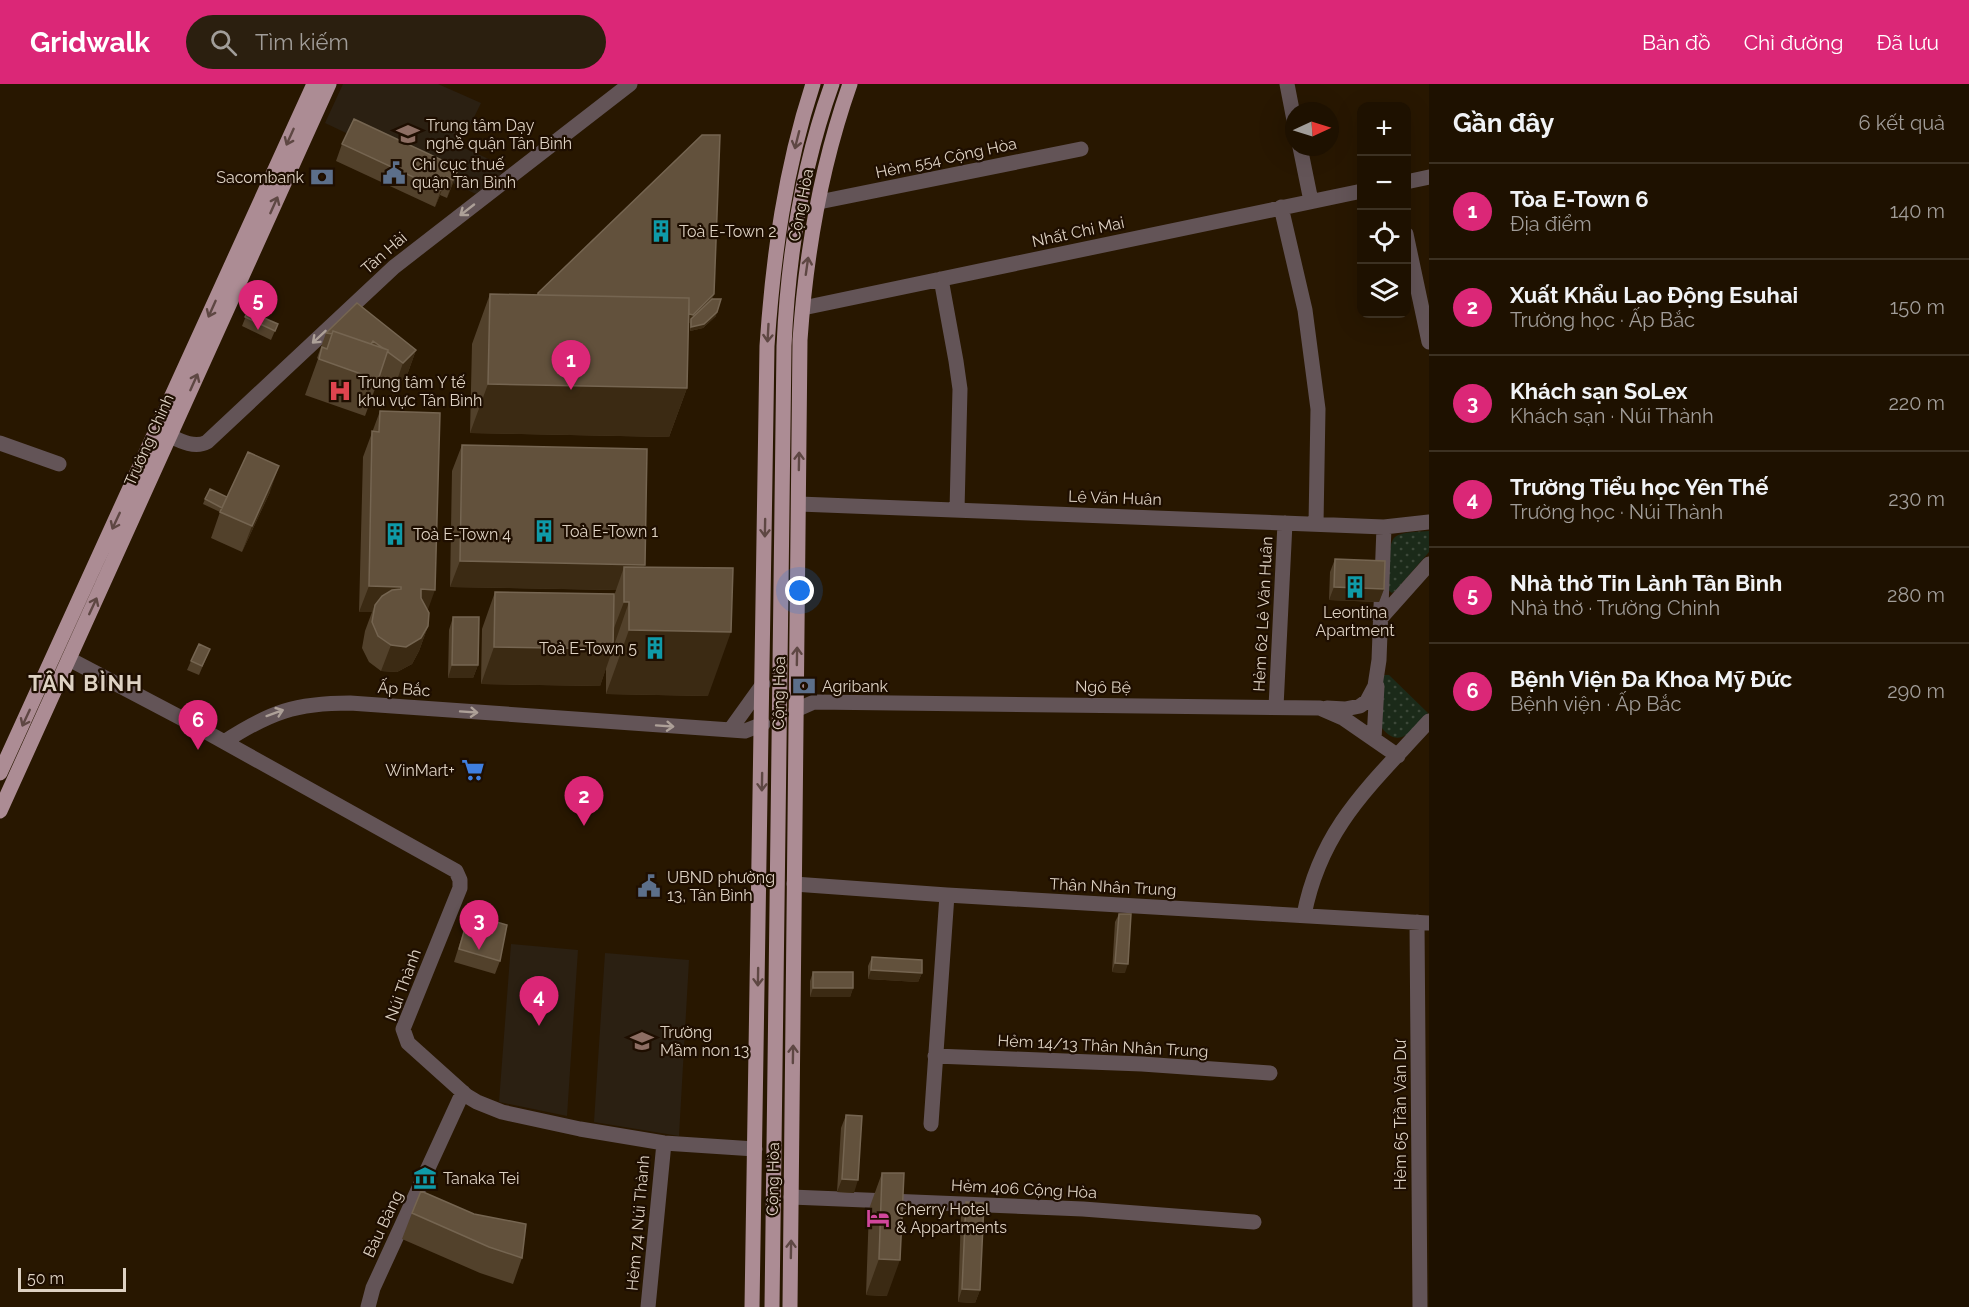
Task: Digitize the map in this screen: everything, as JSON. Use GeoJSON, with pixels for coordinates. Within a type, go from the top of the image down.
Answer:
{"type":"FeatureCollection","features":[{"type":"Feature","properties":{"kind":"main road","name":"Trường Chinh"},"geometry":{"type":"LineString","coordinates":[[164,433],[314,84]]}},
{"type":"Feature","properties":{"kind":"main road","name":"Trường Chinh"},"geometry":{"type":"LineString","coordinates":[[0,811],[62,656],[164,433],[329,84]]}},
{"type":"Feature","properties":{"kind":"main road","name":"Cộng Hòa"},"geometry":{"type":"LineString","coordinates":[[753,1307],[763,724],[766,379],[776,246],[798,135],[813,84]]}},
{"type":"Feature","properties":{"kind":"main road","name":"Cộng Hòa"},"geometry":{"type":"LineString","coordinates":[[772,1307],[786,312],[803,195],[832,84]]}},
{"type":"Feature","properties":{"kind":"main road","name":"Cộng Hòa"},"geometry":{"type":"LineString","coordinates":[[790,1307],[802,308],[819,202],[836,129],[850,84]]}},
{"type":"Feature","properties":{"kind":"main road","name":"Trường Chinh"},"geometry":{"type":"LineString","coordinates":[[0,773],[62,656]]}},
{"type":"Feature","properties":{"kind":"main road"},"geometry":{"type":"LineString","coordinates":[[763,724],[796,710]]}},
{"type":"Feature","properties":{"kind":"street","name":"Tân Hải"},"geometry":{"type":"LineString","coordinates":[[164,433],[192,445],[207,442],[394,267],[630,84]]}},
{"type":"Feature","properties":{"kind":"street"},"geometry":{"type":"LineString","coordinates":[[1287,84],[1290,102]]}},
{"type":"Feature","properties":{"kind":"street","name":"Hẻm 554 Cộng Hòa"},"geometry":{"type":"LineString","coordinates":[[819,202],[1082,149]]}},
{"type":"Feature","properties":{"kind":"street"},"geometry":{"type":"LineString","coordinates":[[1302,156],[1311,201]]}},
{"type":"Feature","properties":{"kind":"street"},"geometry":{"type":"LineString","coordinates":[[1411,181],[1429,177]]}},
{"type":"Feature","properties":{"kind":"street","name":"Nhất Chi Mai"},"geometry":{"type":"LineString","coordinates":[[802,308],[1357,191]]}},
{"type":"Feature","properties":{"kind":"street"},"geometry":{"type":"LineString","coordinates":[[1281,207],[1305,310],[1318,409],[1316,524]]}},
{"type":"Feature","properties":{"kind":"street"},"geometry":{"type":"LineString","coordinates":[[1411,254],[1429,342]]}},
{"type":"Feature","properties":{"kind":"street"},"geometry":{"type":"LineString","coordinates":[[941,279],[960,389],[957,510]]}},
{"type":"Feature","properties":{"kind":"street"},"geometry":{"type":"LineString","coordinates":[[0,443],[59,464]]}},
{"type":"Feature","properties":{"kind":"street","name":"Lê Văn Huân"},"geometry":{"type":"LineString","coordinates":[[799,504],[1384,526],[1429,522]]}},
{"type":"Feature","properties":{"kind":"street","name":"Hẻm 62 Lê Văn Huân"},"geometry":{"type":"LineString","coordinates":[[1276,706],[1285,523]]}},
{"type":"Feature","properties":{"kind":"street"},"geometry":{"type":"LineString","coordinates":[[1374,740],[1384,526]]}},
{"type":"Feature","properties":{"kind":"street"},"geometry":{"type":"LineString","coordinates":[[1380,619],[1429,564]]}},
{"type":"Feature","properties":{"kind":"street"},"geometry":{"type":"LineString","coordinates":[[62,656],[224,742]]}},
{"type":"Feature","properties":{"kind":"street"},"geometry":{"type":"LineString","coordinates":[[1320,708],[1345,709],[1360,706],[1373,692],[1378,674]]}},
{"type":"Feature","properties":{"kind":"street"},"geometry":{"type":"LineString","coordinates":[[730,730],[763,684]]}},
{"type":"Feature","properties":{"kind":"street","name":"Ngô Bệ"},"geometry":{"type":"LineString","coordinates":[[796,710],[814,702],[1320,708],[1343,718],[1398,756]]}},
{"type":"Feature","properties":{"kind":"street","name":"Ấp Bắc"},"geometry":{"type":"LineString","coordinates":[[224,742],[249,725],[275,713],[301,706],[326,703],[745,731],[763,724]]}},
{"type":"Feature","properties":{"kind":"street"},"geometry":{"type":"LineString","coordinates":[[1304,915],[1314,874],[1334,833],[1352,806],[1429,721]]}},
{"type":"Feature","properties":{"kind":"street","name":"Núi Thành"},"geometry":{"type":"LineString","coordinates":[[224,742],[458,874],[460,888],[403,1029],[408,1043],[463,1092],[477,1102],[502,1112],[580,1129],[664,1143],[755,1149]]}},
{"type":"Feature","properties":{"kind":"street","name":"Thân Nhân Trung"},"geometry":{"type":"LineString","coordinates":[[795,884],[1423,922]]}},
{"type":"Feature","properties":{"kind":"street"},"geometry":{"type":"LineString","coordinates":[[931,1124],[947,895]]}},
{"type":"Feature","properties":{"kind":"street","name":"Hẻm 65 Trần Văn Dư"},"geometry":{"type":"LineString","coordinates":[[1420,1307],[1424,1189],[1423,922]]}},
{"type":"Feature","properties":{"kind":"street","name":"Hẻm 14/13 Thân Nhân Trung"},"geometry":{"type":"LineString","coordinates":[[935,1056],[1142,1064],[1270,1073]]}},
{"type":"Feature","properties":{"kind":"street","name":"Bàu Bàng"},"geometry":{"type":"LineString","coordinates":[[368,1307],[373,1288],[463,1092]]}},
{"type":"Feature","properties":{"kind":"street","name":"Hẻm 74 Núi Thành"},"geometry":{"type":"LineString","coordinates":[[648,1307],[664,1143]]}},
{"type":"Feature","properties":{"kind":"street","name":"Hẻm 406 Cộng Hòa"},"geometry":{"type":"LineString","coordinates":[[791,1197],[1083,1209],[1254,1222]]}},
{"type":"Feature","properties":{"kind":"shaded area","name":"Trung tâm Dạy nghề quận Tân Bình"},"geometry":{"type":"Polygon","coordinates":[[[343,84],[438,84],[481,103],[460,146],[491,160],[502,173],[476,194],[325,123],[343,84]]]}},
{"type":"Feature","properties":{"kind":"shaded area"},"geometry":{"type":"Polygon","coordinates":[[[511,944],[578,950],[567,1116],[499,1102],[511,944]]]}},
{"type":"Feature","properties":{"kind":"shaded area","name":"Trường Mầm non 13"},"geometry":{"type":"Polygon","coordinates":[[[605,953],[689,960],[679,1136],[594,1122],[605,953]]]}},
{"type":"Feature","properties":{"kind":"green space"},"geometry":{"type":"Polygon","coordinates":[[[1429,531],[1429,552],[1392,593],[1388,590],[1388,578],[1392,541],[1402,534],[1429,531]]]}},
{"type":"Feature","properties":{"kind":"green space"},"geometry":{"type":"Polygon","coordinates":[[[1389,675],[1428,713],[1407,735],[1401,737],[1389,735],[1382,728],[1381,678],[1389,675]]]}},
{"type":"Feature","properties":{"kind":"building"},"geometry":{"type":"Polygon","coordinates":[[[354,119],[459,168],[453,180],[447,177],[441,190],[342,144],[354,119]]]}},
{"type":"Feature","properties":{"kind":"building","name":"Toà E-Town 2"},"geometry":{"type":"Polygon","coordinates":[[[702,135],[720,135],[714,294],[693,315],[689,314],[689,298],[538,295],[538,293],[702,135]]]}},
{"type":"Feature","properties":{"kind":"building"},"geometry":{"type":"Polygon","coordinates":[[[490,294],[689,298],[687,388],[488,384],[490,294]]]}},
{"type":"Feature","properties":{"kind":"building"},"geometry":{"type":"Polygon","coordinates":[[[712,299],[721,299],[717,312],[704,324],[691,327],[691,319],[712,299]]]}},
{"type":"Feature","properties":{"kind":"building"},"geometry":{"type":"Polygon","coordinates":[[[357,303],[416,350],[403,363],[373,341],[371,344],[333,331],[332,334],[326,333],[357,303]]]}},
{"type":"Feature","properties":{"kind":"building"},"geometry":{"type":"Polygon","coordinates":[[[248,311],[278,324],[275,331],[245,317],[248,311]]]}},
{"type":"Feature","properties":{"kind":"building"},"geometry":{"type":"Polygon","coordinates":[[[333,331],[388,350],[378,380],[319,359],[322,347],[327,349],[333,331]]]}},
{"type":"Feature","properties":{"kind":"building","name":"Toà E-Town 4"},"geometry":{"type":"Polygon","coordinates":[[[380,411],[440,413],[435,590],[421,589],[421,598],[429,613],[428,626],[421,638],[406,647],[391,645],[378,636],[372,622],[375,605],[382,596],[392,590],[401,589],[401,587],[369,586],[372,431],[379,432],[380,411]]]}},
{"type":"Feature","properties":{"kind":"building","name":"Toà E-Town 1"},"geometry":{"type":"Polygon","coordinates":[[[462,445],[647,449],[645,565],[460,561],[462,445]]]}},
{"type":"Feature","properties":{"kind":"building"},"geometry":{"type":"Polygon","coordinates":[[[248,452],[279,466],[252,526],[220,512],[248,452]]]}},
{"type":"Feature","properties":{"kind":"building"},"geometry":{"type":"Polygon","coordinates":[[[210,489],[227,497],[222,508],[205,499],[210,489]]]}},
{"type":"Feature","properties":{"kind":"building"},"geometry":{"type":"Polygon","coordinates":[[[1335,559],[1385,561],[1384,589],[1334,587],[1335,559]]]}},
{"type":"Feature","properties":{"kind":"building"},"geometry":{"type":"Polygon","coordinates":[[[624,567],[733,568],[731,632],[629,630],[629,602],[624,602],[624,567]]]}},
{"type":"Feature","properties":{"kind":"building"},"geometry":{"type":"Polygon","coordinates":[[[495,592],[614,594],[613,649],[494,647],[495,592]]]}},
{"type":"Feature","properties":{"kind":"building"},"geometry":{"type":"Polygon","coordinates":[[[453,617],[479,617],[478,665],[452,665],[453,617]]]}},
{"type":"Feature","properties":{"kind":"building"},"geometry":{"type":"Polygon","coordinates":[[[199,644],[210,649],[202,666],[191,661],[199,644]]]}},
{"type":"Feature","properties":{"kind":"building"},"geometry":{"type":"Polygon","coordinates":[[[469,914],[507,925],[500,961],[459,949],[469,914]]]}},
{"type":"Feature","properties":{"kind":"building"},"geometry":{"type":"Polygon","coordinates":[[[1119,914],[1131,914],[1128,964],[1115,963],[1119,914]]]}},
{"type":"Feature","properties":{"kind":"building"},"geometry":{"type":"Polygon","coordinates":[[[872,957],[922,960],[922,973],[871,970],[872,957]]]}},
{"type":"Feature","properties":{"kind":"building"},"geometry":{"type":"Polygon","coordinates":[[[813,972],[853,972],[853,988],[813,988],[813,972]]]}},
{"type":"Feature","properties":{"kind":"building"},"geometry":{"type":"Polygon","coordinates":[[[846,1115],[862,1116],[858,1180],[842,1179],[846,1115]]]}},
{"type":"Feature","properties":{"kind":"building"},"geometry":{"type":"Polygon","coordinates":[[[882,1173],[904,1173],[900,1260],[879,1259],[882,1173]]]}},
{"type":"Feature","properties":{"kind":"building"},"geometry":{"type":"Polygon","coordinates":[[[421,1191],[474,1214],[526,1224],[522,1258],[489,1247],[412,1213],[421,1191]]]}},
{"type":"Feature","properties":{"kind":"building"},"geometry":{"type":"Polygon","coordinates":[[[966,1202],[984,1203],[980,1290],[962,1289],[966,1202]]]}},
{"type":"Feature","properties":{"kind":"place","name":"Trung tâm Dạy nghề quận Tân Bình"},"geometry":{"type":"Point","coordinates":[408,134]}},
{"type":"Feature","properties":{"kind":"place","name":"Chi cục thuế quận Tân Bình"},"geometry":{"type":"Point","coordinates":[394,173]}},
{"type":"Feature","properties":{"kind":"place","name":"Sacombank"},"geometry":{"type":"Point","coordinates":[322,177]}},
{"type":"Feature","properties":{"kind":"place","name":"Toà E-Town 2"},"geometry":{"type":"Point","coordinates":[661,231]}},
{"type":"Feature","properties":{"kind":"place","name":"Nhà thờ Tin Lành Tân Bình"},"geometry":{"type":"Point","coordinates":[258,330]}},
{"type":"Feature","properties":{"kind":"place","name":"Tòa E-Town 6"},"geometry":{"type":"Point","coordinates":[571,390]}},
{"type":"Feature","properties":{"kind":"place","name":"Trung tâm Y tế khu vực Tân Bình"},"geometry":{"type":"Point","coordinates":[340,391]}},
{"type":"Feature","properties":{"kind":"place","name":"Toà E-Town 1"},"geometry":{"type":"Point","coordinates":[544,531]}},
{"type":"Feature","properties":{"kind":"place","name":"Toà E-Town 4"},"geometry":{"type":"Point","coordinates":[395,534]}},
{"type":"Feature","properties":{"kind":"place","name":"Leontina Apartment"},"geometry":{"type":"Point","coordinates":[1355,587]}},
{"type":"Feature","properties":{"kind":"place","name":"Toà E-Town 5"},"geometry":{"type":"Point","coordinates":[655,648]}},
{"type":"Feature","properties":{"kind":"place","name":"Agribank"},"geometry":{"type":"Point","coordinates":[804,686]}},
{"type":"Feature","properties":{"kind":"place","name":"Bệnh Viện Đa Khoa Mỹ Đức"},"geometry":{"type":"Point","coordinates":[198,750]}},
{"type":"Feature","properties":{"kind":"place","name":"WinMart+"},"geometry":{"type":"Point","coordinates":[473,770]}},
{"type":"Feature","properties":{"kind":"place","name":"Xuất Khẩu Lao Động Esuhai"},"geometry":{"type":"Point","coordinates":[584,826]}},
{"type":"Feature","properties":{"kind":"place","name":"UBND phường 13, Tân Bình"},"geometry":{"type":"Point","coordinates":[649,886]}},
{"type":"Feature","properties":{"kind":"place","name":"Khách sạn SoLex"},"geometry":{"type":"Point","coordinates":[479,950]}},
{"type":"Feature","properties":{"kind":"place","name":"Trường Tiểu học Yên Thế"},"geometry":{"type":"Point","coordinates":[539,1026]}},
{"type":"Feature","properties":{"kind":"place","name":"Trường Mầm non 13"},"geometry":{"type":"Point","coordinates":[642,1041]}},
{"type":"Feature","properties":{"kind":"place","name":"Tanaka Tei"},"geometry":{"type":"Point","coordinates":[425,1178]}},
{"type":"Feature","properties":{"kind":"place","name":"Cherry Hotel & Appartments"},"geometry":{"type":"Point","coordinates":[878,1218]}},
{"type":"Feature","properties":{"kind":"district","name":"TÂN BÌNH"},"geometry":{"type":"Point","coordinates":[86,683]}}]}
